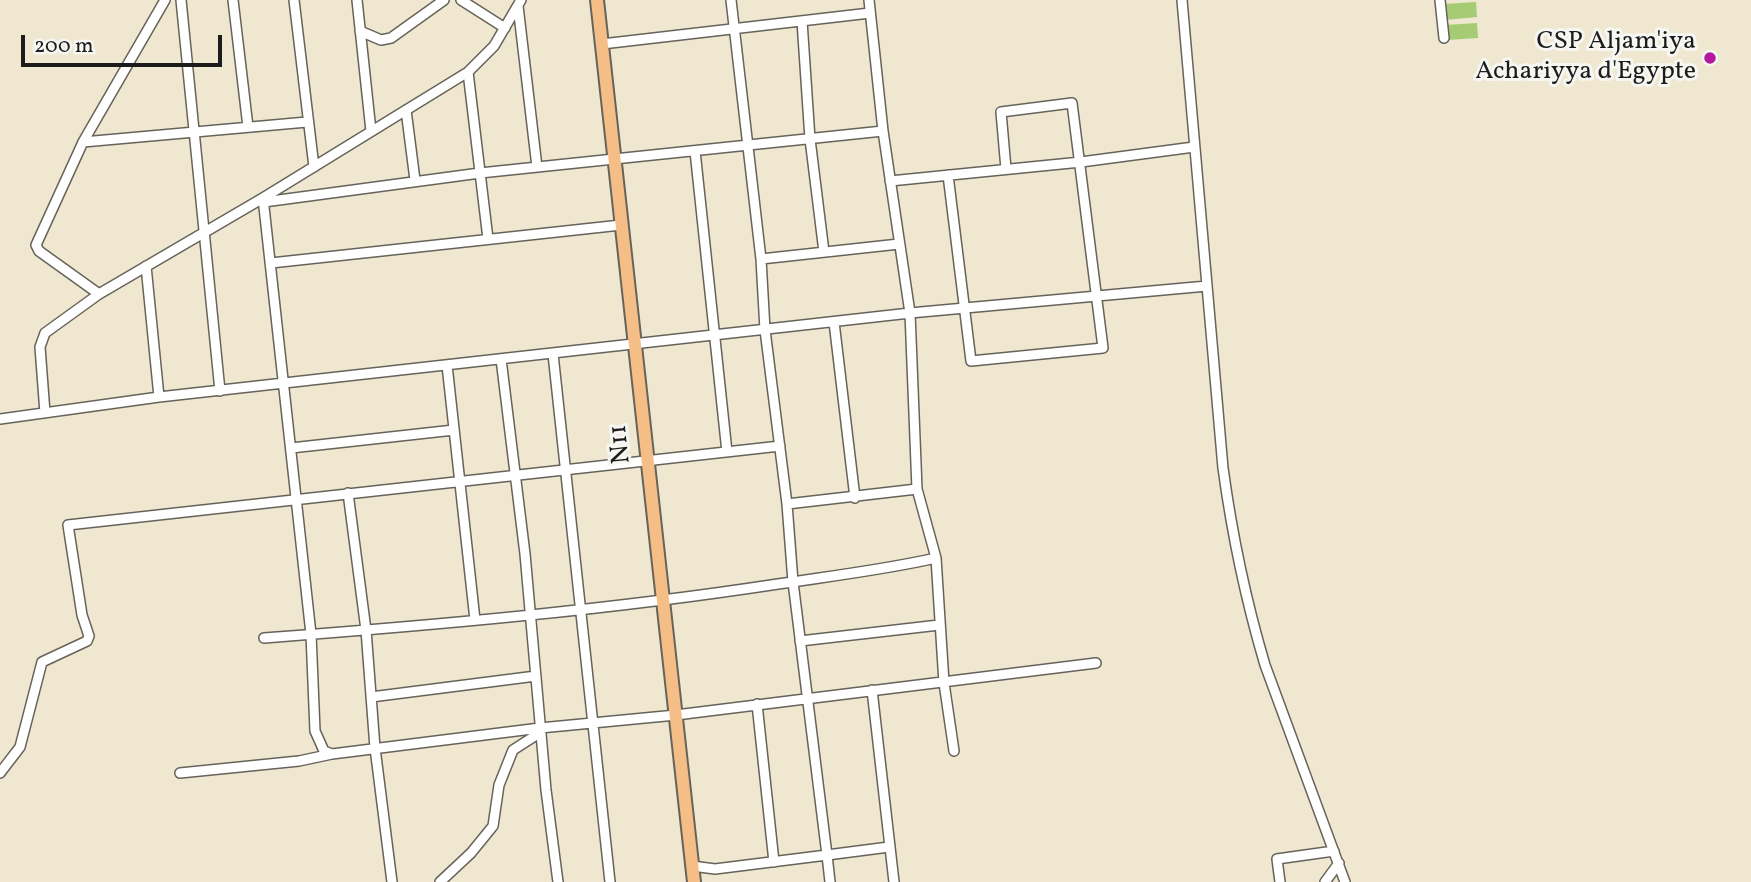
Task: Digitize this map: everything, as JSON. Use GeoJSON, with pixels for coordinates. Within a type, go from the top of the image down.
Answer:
{"type":"FeatureCollection","features":[{"type":"Feature","properties":{"kind":"main road","name":"N11"},"geometry":{"type":"LineString","coordinates":[[597,0],[694,882]]}},
{"type":"Feature","properties":{"kind":"street"},"geometry":{"type":"LineString","coordinates":[[99,294],[39,251],[36,245],[83,142],[165,0]]}},
{"type":"Feature","properties":{"kind":"street"},"geometry":{"type":"LineString","coordinates":[[181,0],[220,391]]}},
{"type":"Feature","properties":{"kind":"street"},"geometry":{"type":"LineString","coordinates":[[233,0],[248,127]]}},
{"type":"Feature","properties":{"kind":"street"},"geometry":{"type":"LineString","coordinates":[[294,0],[314,167]]}},
{"type":"Feature","properties":{"kind":"street"},"geometry":{"type":"LineString","coordinates":[[357,0],[372,131]]}},
{"type":"Feature","properties":{"kind":"street"},"geometry":{"type":"LineString","coordinates":[[360,31],[381,40],[388,39],[444,0]]}},
{"type":"Feature","properties":{"kind":"street"},"geometry":{"type":"LineString","coordinates":[[461,0],[505,28]]}},
{"type":"Feature","properties":{"kind":"street"},"geometry":{"type":"LineString","coordinates":[[731,0],[761,259],[765,330],[787,503],[793,582],[830,882]]}},
{"type":"Feature","properties":{"kind":"street"},"geometry":{"type":"LineString","coordinates":[[869,0],[883,131],[910,313],[917,489],[936,558],[944,683],[954,751]]}},
{"type":"Feature","properties":{"kind":"street"},"geometry":{"type":"LineString","coordinates":[[1182,0],[1228,505],[1255,632],[1265,665],[1345,882]]}},
{"type":"Feature","properties":{"kind":"street"},"geometry":{"type":"LineString","coordinates":[[1440,0],[1444,38]]}},
{"type":"Feature","properties":{"kind":"street"},"geometry":{"type":"LineString","coordinates":[[45,413],[41,339],[45,333],[99,294],[204,230],[264,200],[468,72],[487,56],[520,3]]}},
{"type":"Feature","properties":{"kind":"street"},"geometry":{"type":"LineString","coordinates":[[520,3],[537,167]]}},
{"type":"Feature","properties":{"kind":"street"},"geometry":{"type":"LineString","coordinates":[[602,44],[870,13]]}},
{"type":"Feature","properties":{"kind":"street"},"geometry":{"type":"LineString","coordinates":[[802,21],[810,139],[824,252]]}},
{"type":"Feature","properties":{"kind":"street"},"geometry":{"type":"LineString","coordinates":[[468,72],[488,239]]}},
{"type":"Feature","properties":{"kind":"street"},"geometry":{"type":"LineString","coordinates":[[948,175],[971,361],[1102,348],[1072,103],[1001,112],[1006,169]]}},
{"type":"Feature","properties":{"kind":"street"},"geometry":{"type":"LineString","coordinates":[[406,110],[415,180]]}},
{"type":"Feature","properties":{"kind":"street"},"geometry":{"type":"LineString","coordinates":[[83,142],[307,122]]}},
{"type":"Feature","properties":{"kind":"street"},"geometry":{"type":"LineString","coordinates":[[264,200],[415,180],[883,131]]}},
{"type":"Feature","properties":{"kind":"street"},"geometry":{"type":"LineString","coordinates":[[890,181],[1081,162],[1194,146]]}},
{"type":"Feature","properties":{"kind":"street"},"geometry":{"type":"LineString","coordinates":[[695,151],[727,452]]}},
{"type":"Feature","properties":{"kind":"street"},"geometry":{"type":"LineString","coordinates":[[264,200],[311,634],[315,731],[324,751],[332,754]]}},
{"type":"Feature","properties":{"kind":"street"},"geometry":{"type":"LineString","coordinates":[[271,263],[621,225]]}},
{"type":"Feature","properties":{"kind":"street"},"geometry":{"type":"LineString","coordinates":[[761,259],[899,244]]}},
{"type":"Feature","properties":{"kind":"street"},"geometry":{"type":"LineString","coordinates":[[146,266],[159,397]]}},
{"type":"Feature","properties":{"kind":"street"},"geometry":{"type":"LineString","coordinates":[[0,419],[159,397],[910,313],[1207,286]]}},
{"type":"Feature","properties":{"kind":"street"},"geometry":{"type":"LineString","coordinates":[[834,322],[855,498]]}},
{"type":"Feature","properties":{"kind":"street"},"geometry":{"type":"LineString","coordinates":[[553,354],[610,882]]}},
{"type":"Feature","properties":{"kind":"street"},"geometry":{"type":"LineString","coordinates":[[501,359],[532,616],[541,730],[558,882]]}},
{"type":"Feature","properties":{"kind":"street"},"geometry":{"type":"LineString","coordinates":[[447,365],[475,620]]}},
{"type":"Feature","properties":{"kind":"street"},"geometry":{"type":"LineString","coordinates":[[291,448],[454,430]]}},
{"type":"Feature","properties":{"kind":"street"},"geometry":{"type":"LineString","coordinates":[[0,774],[20,747],[42,662],[87,641],[89,636],[82,615],[68,525],[780,446]]}},
{"type":"Feature","properties":{"kind":"street"},"geometry":{"type":"LineString","coordinates":[[787,503],[855,498],[917,489]]}},
{"type":"Feature","properties":{"kind":"street"},"geometry":{"type":"LineString","coordinates":[[348,493],[366,630],[375,748],[392,882]]}},
{"type":"Feature","properties":{"kind":"street"},"geometry":{"type":"LineString","coordinates":[[264,638],[532,616],[664,602],[894,568],[936,558]]}},
{"type":"Feature","properties":{"kind":"street"},"geometry":{"type":"LineString","coordinates":[[800,640],[939,625]]}},
{"type":"Feature","properties":{"kind":"street"},"geometry":{"type":"LineString","coordinates":[[180,773],[299,761],[375,748],[676,715],[1096,663]]}},
{"type":"Feature","properties":{"kind":"street"},"geometry":{"type":"LineString","coordinates":[[371,697],[536,676]]}},
{"type":"Feature","properties":{"kind":"street"},"geometry":{"type":"LineString","coordinates":[[872,690],[894,882]]}},
{"type":"Feature","properties":{"kind":"street"},"geometry":{"type":"LineString","coordinates":[[757,704],[774,862]]}},
{"type":"Feature","properties":{"kind":"street"},"geometry":{"type":"LineString","coordinates":[[440,882],[471,853],[493,826],[499,785],[513,750],[541,730]]}},
{"type":"Feature","properties":{"kind":"street"},"geometry":{"type":"LineString","coordinates":[[692,866],[715,869],[889,847]]}},
{"type":"Feature","properties":{"kind":"street"},"geometry":{"type":"LineString","coordinates":[[1280,882],[1277,859],[1334,851]]}},
{"type":"Feature","properties":{"kind":"street"},"geometry":{"type":"LineString","coordinates":[[1325,882],[1339,863]]}},
{"type":"Feature","properties":{"kind":"green space"},"geometry":{"type":"Polygon","coordinates":[[[1476,2],[1477,17],[1445,20],[1444,4],[1476,2]]]}},
{"type":"Feature","properties":{"kind":"green space"},"geometry":{"type":"Polygon","coordinates":[[[1477,23],[1478,38],[1447,40],[1445,25],[1477,23]]]}},
{"type":"Feature","properties":{"kind":"place","name":"CSP Aljam'iya Achariyya d'Egypte"},"geometry":{"type":"Point","coordinates":[1710,58]}}]}
